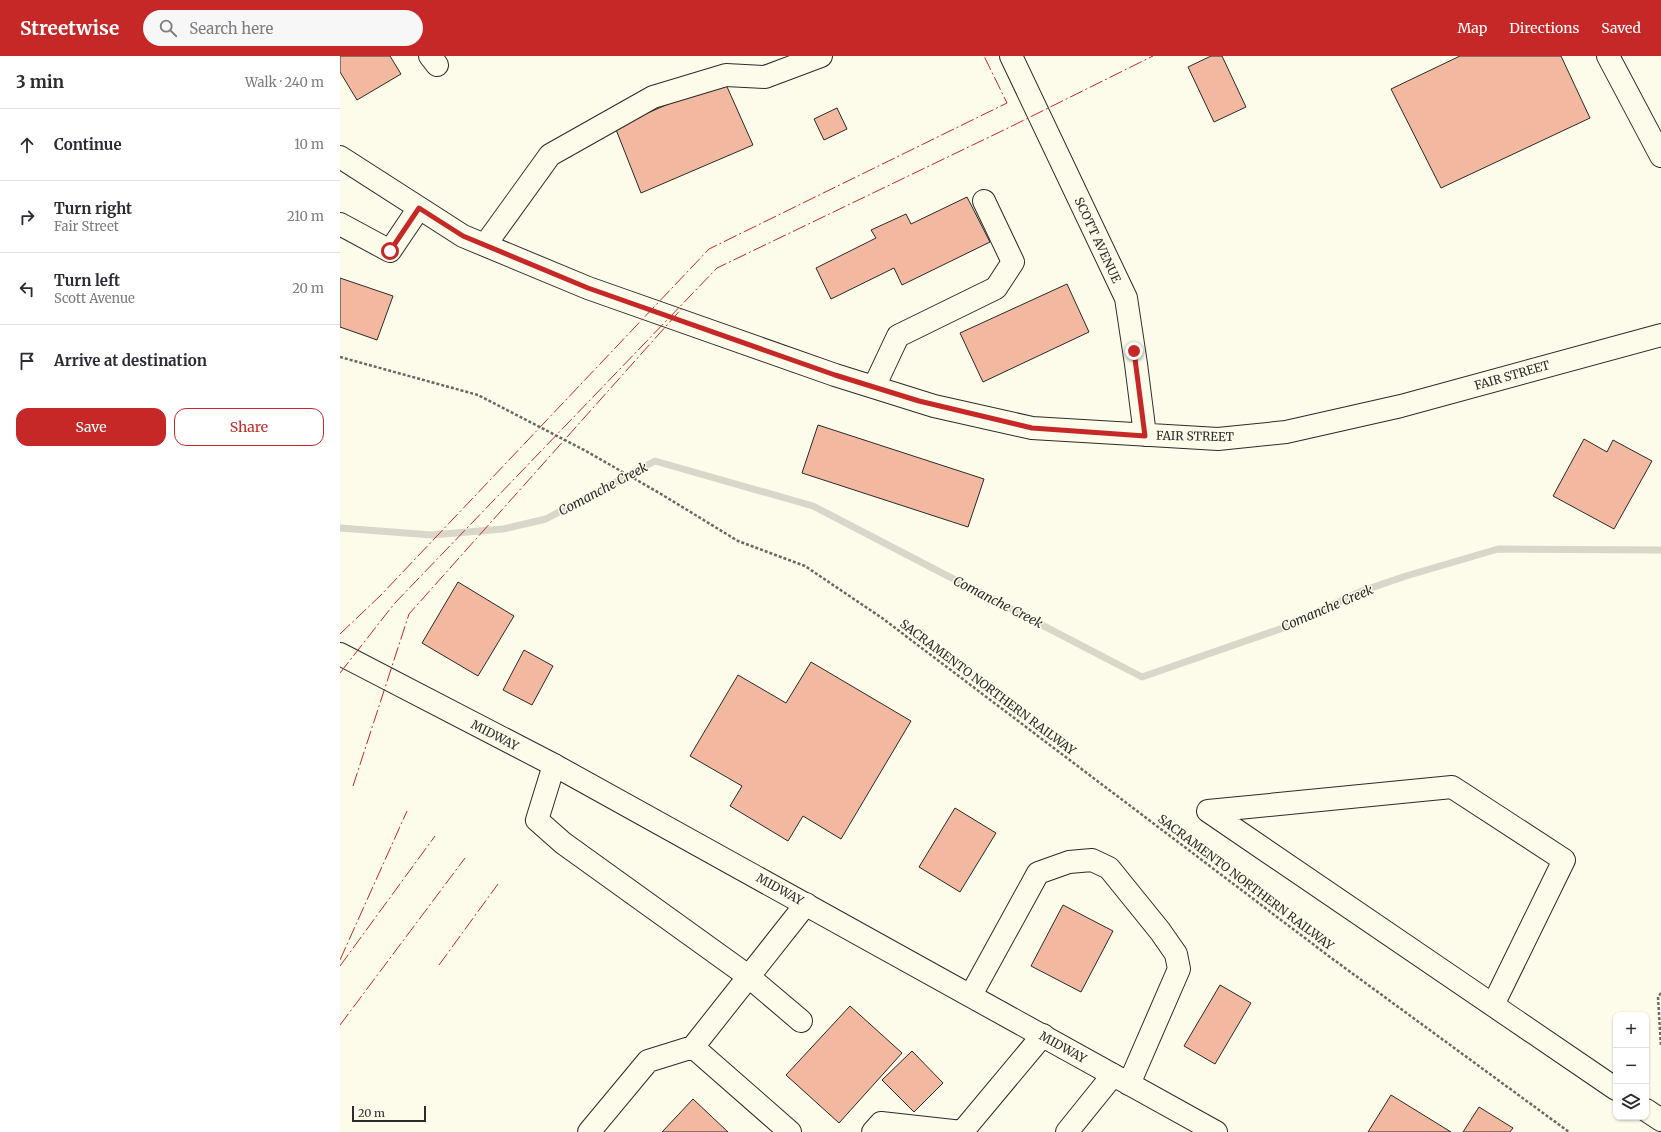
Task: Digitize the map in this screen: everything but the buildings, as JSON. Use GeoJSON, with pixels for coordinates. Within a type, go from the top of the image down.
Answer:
{"type":"FeatureCollection","features":[{"type":"Feature","properties":{"kind":"street"},"geometry":{"type":"LineString","coordinates":[[485,245],[550,155],[619,116],[653,97],[726,76],[765,77],[821,56]]}},
{"type":"Feature","properties":{"kind":"street","name":"SCOTT AVENUE"},"geometry":{"type":"LineString","coordinates":[[1011,56],[1126,298],[1145,436]]}},
{"type":"Feature","properties":{"kind":"street"},"geometry":{"type":"LineString","coordinates":[[1608,56],[1661,156]]}},
{"type":"Feature","properties":{"kind":"street","name":"FAIR STREET"},"geometry":{"type":"LineString","coordinates":[[340,157],[463,236],[588,288],[835,375],[934,406],[1032,428],[1145,436],[1218,439],[1286,432],[1401,406],[1661,335]]}},
{"type":"Feature","properties":{"kind":"street"},"geometry":{"type":"LineString","coordinates":[[874,387],[898,336],[996,288],[1013,262],[984,201]]}},
{"type":"Feature","properties":{"kind":"street"},"geometry":{"type":"LineString","coordinates":[[340,224],[390,251],[419,208]]}},
{"type":"Feature","properties":{"kind":"street","name":"MIDWAY"},"geometry":{"type":"LineString","coordinates":[[340,654],[554,765],[1216,1132]]}},
{"type":"Feature","properties":{"kind":"street"},"geometry":{"type":"LineString","coordinates":[[554,765],[537,820],[563,843],[748,976],[802,1021]]}},
{"type":"Feature","properties":{"kind":"street"},"geometry":{"type":"LineString","coordinates":[[1493,1005],[1564,860],[1452,787],[1208,811],[1613,1087]]}},
{"type":"Feature","properties":{"kind":"street"},"geometry":{"type":"LineString","coordinates":[[971,995],[1038,873],[1069,862],[1092,860],[1109,868],[1160,931],[1176,954],[1179,969],[1121,1079],[1067,1132]]}},
{"type":"Feature","properties":{"kind":"street"},"geometry":{"type":"LineString","coordinates":[[589,1132],[648,1061],[693,1048],[806,904]]}},
{"type":"Feature","properties":{"kind":"street"},"geometry":{"type":"LineString","coordinates":[[873,1132],[880,1123],[962,1132],[1043,1035]]}},
{"type":"Feature","properties":{"kind":"street"},"geometry":{"type":"LineString","coordinates":[[693,1048],[790,1132]]}},
{"type":"Feature","properties":{"kind":"street"},"geometry":{"type":"LineString","coordinates":[[1649,1112],[1661,1120]]}},
{"type":"Feature","properties":{"kind":"path","name":"SACRAMENTO NORTHERN RAILWAY"},"geometry":{"type":"LineString","coordinates":[[340,357],[478,395],[586,452],[679,505],[738,541],[805,566],[882,618],[1323,952],[1569,1132]]}},
{"type":"Feature","properties":{"kind":"path"},"geometry":{"type":"LineString","coordinates":[[1661,993],[1658,996],[1661,1047]]}},
{"type":"Feature","properties":{"kind":"waterway","name":"Comanche Creek"},"geometry":{"type":"LineString","coordinates":[[340,528],[432,535],[503,529],[546,519],[655,461],[813,506],[1142,677],[1283,628],[1362,591],[1406,576],[1498,549],[1661,550]]}},
{"type":"Feature","properties":{"kind":"power"},"geometry":{"type":"LineString","coordinates":[[340,634],[381,595],[709,249],[1007,103],[984,56]]}},
{"type":"Feature","properties":{"kind":"power"},"geometry":{"type":"LineString","coordinates":[[340,673],[394,604],[717,268],[1006,129],[1153,56]]}},
{"type":"Feature","properties":{"kind":"power"},"geometry":{"type":"LineString","coordinates":[[353,786],[409,614],[684,306]]}},
{"type":"Feature","properties":{"kind":"power"},"geometry":{"type":"LineString","coordinates":[[340,960],[407,811]]}},
{"type":"Feature","properties":{"kind":"power"},"geometry":{"type":"LineString","coordinates":[[340,966],[435,836]]}},
{"type":"Feature","properties":{"kind":"power"},"geometry":{"type":"LineString","coordinates":[[340,1025],[465,858]]}},
{"type":"Feature","properties":{"kind":"power"},"geometry":{"type":"LineString","coordinates":[[439,965],[498,884]]}},
{"type":"Feature","properties":{"kind":"route"},"geometry":{"type":"LineString","coordinates":[[390,251],[419,208],[463,236],[588,288],[835,375],[934,406],[1032,428],[1145,436],[1134,351]]}}]}
